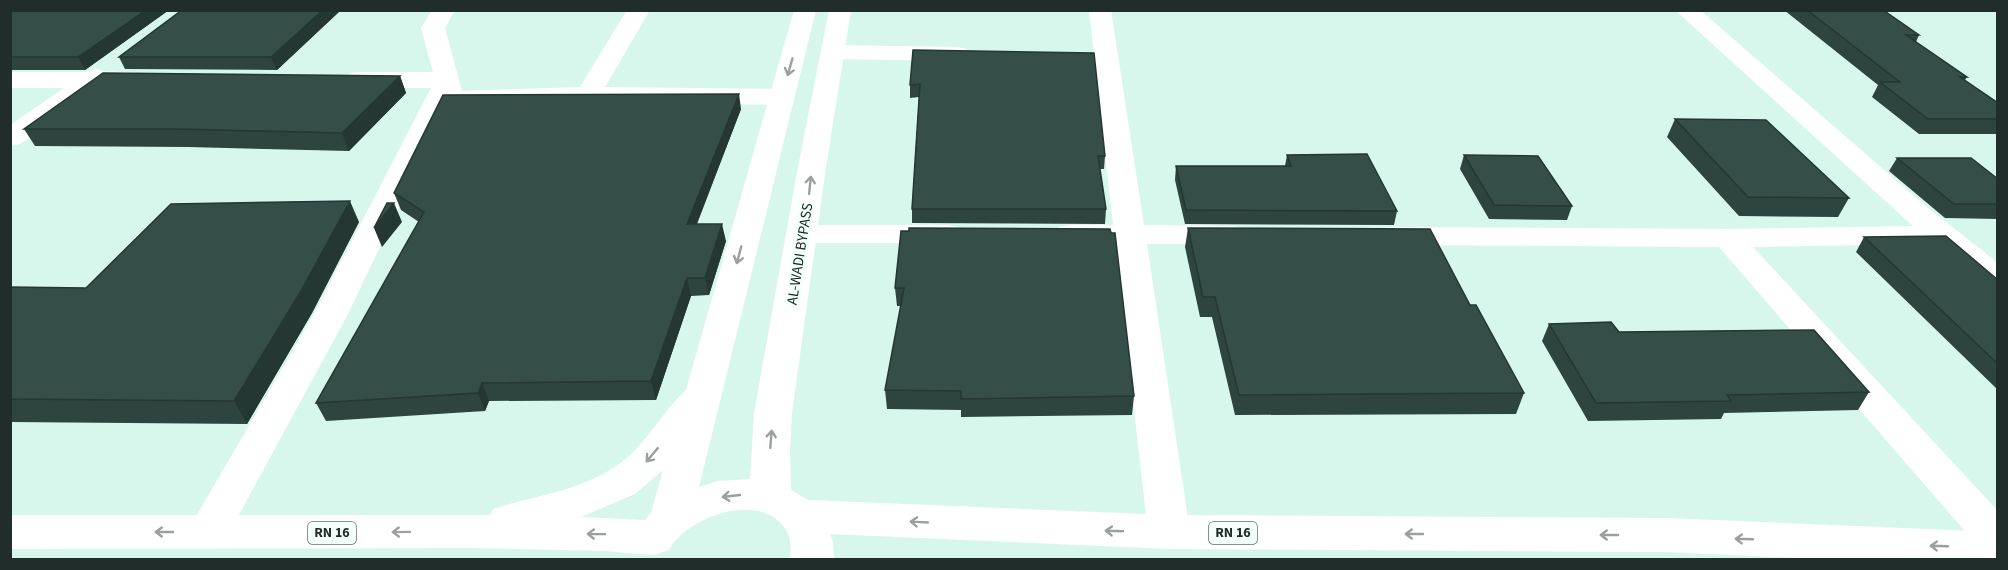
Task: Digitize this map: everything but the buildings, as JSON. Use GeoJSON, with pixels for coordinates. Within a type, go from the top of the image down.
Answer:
{"type":"FeatureCollection","features":[{"type":"Feature","properties":{"kind":"street"},"geometry":{"type":"LineString","coordinates":[[444,10],[433,28],[451,99],[588,94],[781,98]]}},
{"type":"Feature","properties":{"kind":"street"},"geometry":{"type":"LineString","coordinates":[[588,94],[639,10]]}},
{"type":"Feature","properties":{"kind":"street"},"geometry":{"type":"LineString","coordinates":[[656,539],[703,394],[805,10]]}},
{"type":"Feature","properties":{"kind":"street","name":"AL-WADI BYPASS"},"geometry":{"type":"LineString","coordinates":[[785,507],[770,449],[773,413],[812,167],[840,10]]}},
{"type":"Feature","properties":{"kind":"street"},"geometry":{"type":"LineString","coordinates":[[1100,10],[1094,56],[1128,234],[1169,532]]}},
{"type":"Feature","properties":{"kind":"street"},"geometry":{"type":"LineString","coordinates":[[1686,10],[1941,235],[1998,280]]}},
{"type":"Feature","properties":{"kind":"street"},"geometry":{"type":"LineString","coordinates":[[833,52],[975,54]]}},
{"type":"Feature","properties":{"kind":"street"},"geometry":{"type":"LineString","coordinates":[[10,138],[127,54]]}},
{"type":"Feature","properties":{"kind":"street"},"geometry":{"type":"LineString","coordinates":[[10,80],[161,80]]}},
{"type":"Feature","properties":{"kind":"street"},"geometry":{"type":"LineString","coordinates":[[334,81],[447,80]]}},
{"type":"Feature","properties":{"kind":"street"},"geometry":{"type":"LineString","coordinates":[[208,532],[331,314],[447,80]]}},
{"type":"Feature","properties":{"kind":"street"},"geometry":{"type":"LineString","coordinates":[[803,234],[977,234]]}},
{"type":"Feature","properties":{"kind":"street"},"geometry":{"type":"LineString","coordinates":[[1047,234],[1258,235]]}},
{"type":"Feature","properties":{"kind":"street"},"geometry":{"type":"LineString","coordinates":[[1364,236],[1728,238],[1941,235]]}},
{"type":"Feature","properties":{"kind":"street"},"geometry":{"type":"LineString","coordinates":[[1728,238],[1998,540]]}},
{"type":"Feature","properties":{"kind":"street"},"geometry":{"type":"LineString","coordinates":[[471,531],[588,498],[632,476],[646,463],[703,394]]}},
{"type":"Feature","properties":{"kind":"street"},"geometry":{"type":"LineString","coordinates":[[656,539],[693,506],[719,497],[746,494],[785,507],[809,530],[813,547],[812,560]]}},
{"type":"Feature","properties":{"kind":"street","name":"RN 16"},"geometry":{"type":"LineString","coordinates":[[785,507],[1169,532],[1668,535],[1998,549]]}},
{"type":"Feature","properties":{"kind":"street","name":"RN 16"},"geometry":{"type":"LineString","coordinates":[[10,532],[471,531],[605,534],[656,539]]}}]}
